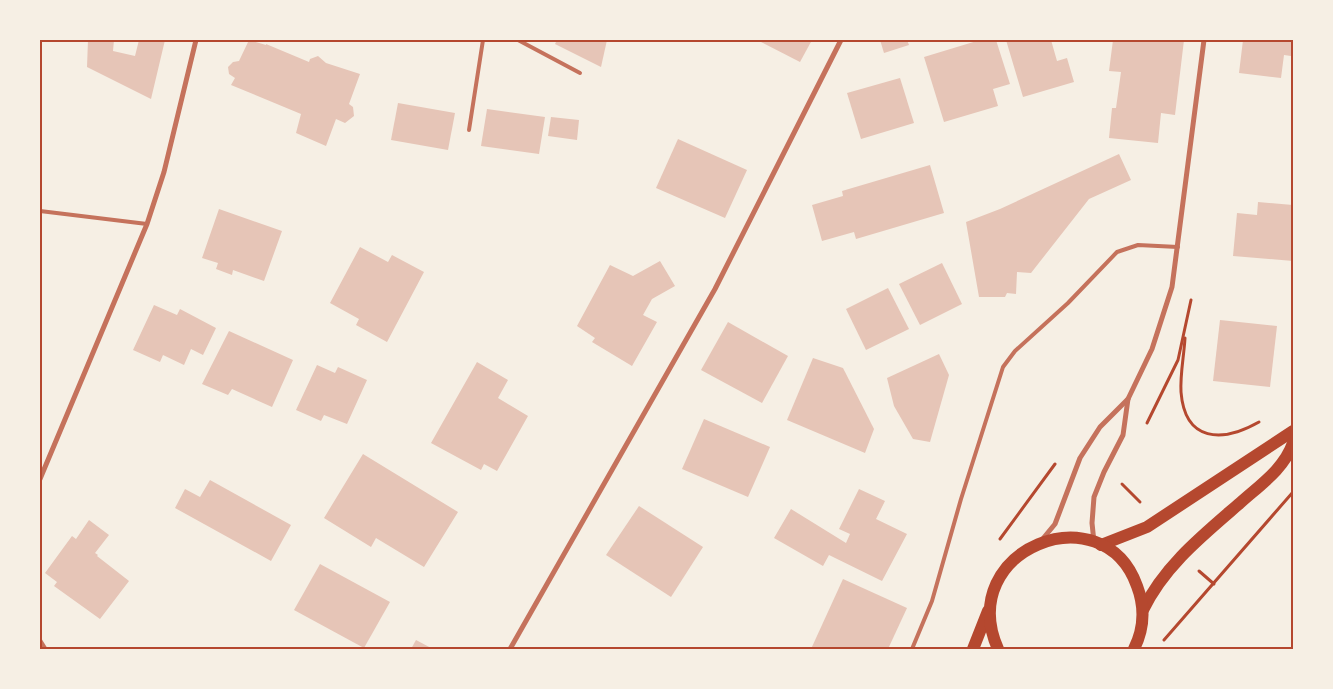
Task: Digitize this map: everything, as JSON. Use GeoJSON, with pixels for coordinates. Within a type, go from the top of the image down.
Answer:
{"type":"FeatureCollection","features":[{"type":"Feature","properties":{"kind":"main road"},"geometry":{"type":"LineString","coordinates":[[1097,544],[1147,527],[1293,431]]}},
{"type":"Feature","properties":{"kind":"main road"},"geometry":{"type":"LineString","coordinates":[[1143,610],[1155,586],[1171,566],[1278,469],[1293,443]]}},
{"type":"Feature","properties":{"kind":"main road"},"geometry":{"type":"LineString","coordinates":[[973,649],[990,607],[993,593],[1005,568],[1027,548],[1040,543],[1066,538],[1097,544],[1115,555],[1126,566],[1135,580],[1143,610],[1142,624],[1134,649]]}},
{"type":"Feature","properties":{"kind":"main road"},"geometry":{"type":"LineString","coordinates":[[990,607],[993,635],[998,649]]}},
{"type":"Feature","properties":{"kind":"street"},"geometry":{"type":"LineString","coordinates":[[40,479],[147,224],[164,172],[196,40]]}},
{"type":"Feature","properties":{"kind":"street"},"geometry":{"type":"LineString","coordinates":[[510,649],[715,289],[841,40]]}},
{"type":"Feature","properties":{"kind":"street"},"geometry":{"type":"LineString","coordinates":[[1097,544],[1092,523],[1094,497],[1123,434],[1128,399],[1161,326],[1172,287],[1204,40]]}},
{"type":"Feature","properties":{"kind":"street"},"geometry":{"type":"LineString","coordinates":[[1040,543],[1055,524],[1080,458],[1100,426],[1128,399]]}},
{"type":"Feature","properties":{"kind":"street"},"geometry":{"type":"LineString","coordinates":[[40,641],[45,649]]}},
{"type":"Feature","properties":{"kind":"lane"},"geometry":{"type":"LineString","coordinates":[[469,130],[483,40]]}},
{"type":"Feature","properties":{"kind":"lane"},"geometry":{"type":"LineString","coordinates":[[518,40],[580,73]]}},
{"type":"Feature","properties":{"kind":"lane"},"geometry":{"type":"LineString","coordinates":[[40,211],[147,224]]}},
{"type":"Feature","properties":{"kind":"lane"},"geometry":{"type":"LineString","coordinates":[[912,649],[932,601],[961,499],[1003,367],[1015,351],[1068,302],[1117,252],[1138,245],[1178,247]]}},
{"type":"Feature","properties":{"kind":"path"},"geometry":{"type":"LineString","coordinates":[[1186,330],[1181,390],[1184,407],[1193,426],[1204,433],[1217,436],[1234,434],[1264,419]]}},
{"type":"Feature","properties":{"kind":"path"},"geometry":{"type":"LineString","coordinates":[[998,542],[1060,457]]}},
{"type":"Feature","properties":{"kind":"path"},"geometry":{"type":"LineString","coordinates":[[1116,478],[1142,504]]}},
{"type":"Feature","properties":{"kind":"path"},"geometry":{"type":"LineString","coordinates":[[1161,643],[1293,492]]}},
{"type":"Feature","properties":{"kind":"building"},"geometry":{"type":"Polygon","coordinates":[[[88,40],[114,40],[113,51],[135,56],[139,40],[165,40],[151,99],[87,67],[88,40]]]}},
{"type":"Feature","properties":{"kind":"building"},"geometry":{"type":"Polygon","coordinates":[[[249,40],[266,44],[309,62],[310,59],[318,56],[326,63],[360,74],[349,104],[353,107],[354,116],[345,123],[336,119],[326,146],[296,133],[301,114],[231,85],[235,78],[229,74],[228,67],[233,62],[239,61],[249,40]]]}},
{"type":"Feature","properties":{"kind":"building"},"geometry":{"type":"Polygon","coordinates":[[[557,40],[607,40],[601,67],[555,44],[557,40]]]}},
{"type":"Feature","properties":{"kind":"building"},"geometry":{"type":"Polygon","coordinates":[[[757,40],[812,40],[800,62],[757,40]]]}},
{"type":"Feature","properties":{"kind":"building"},"geometry":{"type":"Polygon","coordinates":[[[880,40],[907,40],[909,45],[884,53],[880,40]]]}},
{"type":"Feature","properties":{"kind":"building"},"geometry":{"type":"Polygon","coordinates":[[[980,40],[996,40],[1010,84],[993,89],[998,106],[944,122],[924,57],[980,40]]]}},
{"type":"Feature","properties":{"kind":"building"},"geometry":{"type":"Polygon","coordinates":[[[1006,40],[1051,40],[1057,61],[1067,58],[1074,82],[1023,97],[1006,40]]]}},
{"type":"Feature","properties":{"kind":"building"},"geometry":{"type":"Polygon","coordinates":[[[1113,40],[1184,40],[1175,115],[1161,113],[1158,143],[1109,138],[1112,108],[1116,108],[1121,72],[1109,71],[1113,40]]]}},
{"type":"Feature","properties":{"kind":"building"},"geometry":{"type":"Polygon","coordinates":[[[1243,40],[1293,40],[1291,56],[1284,55],[1281,78],[1239,73],[1243,40]]]}},
{"type":"Feature","properties":{"kind":"building"},"geometry":{"type":"Polygon","coordinates":[[[900,78],[914,123],[861,139],[847,93],[900,78]]]}},
{"type":"Feature","properties":{"kind":"building"},"geometry":{"type":"Polygon","coordinates":[[[398,103],[455,113],[448,150],[391,140],[398,103]]]}},
{"type":"Feature","properties":{"kind":"building"},"geometry":{"type":"Polygon","coordinates":[[[487,109],[545,117],[539,154],[481,146],[487,109]]]}},
{"type":"Feature","properties":{"kind":"building"},"geometry":{"type":"Polygon","coordinates":[[[551,117],[579,120],[577,140],[548,136],[551,117]]]}},
{"type":"Feature","properties":{"kind":"building"},"geometry":{"type":"Polygon","coordinates":[[[678,139],[747,170],[725,218],[656,188],[678,139]]]}},
{"type":"Feature","properties":{"kind":"building"},"geometry":{"type":"Polygon","coordinates":[[[1119,154],[1131,180],[1089,199],[1031,273],[1017,272],[1016,294],[1007,293],[1005,297],[979,297],[966,222],[1000,209],[1119,154]]]}},
{"type":"Feature","properties":{"kind":"building"},"geometry":{"type":"Polygon","coordinates":[[[930,165],[944,213],[856,239],[854,232],[822,241],[812,205],[843,196],[842,191],[930,165]]]}},
{"type":"Feature","properties":{"kind":"building"},"geometry":{"type":"Polygon","coordinates":[[[1258,202],[1293,205],[1293,261],[1233,256],[1237,213],[1257,215],[1258,202]]]}},
{"type":"Feature","properties":{"kind":"building"},"geometry":{"type":"Polygon","coordinates":[[[219,209],[282,231],[264,281],[233,270],[232,275],[216,269],[218,263],[202,258],[219,209]]]}},
{"type":"Feature","properties":{"kind":"building"},"geometry":{"type":"Polygon","coordinates":[[[360,247],[388,262],[392,255],[424,272],[387,342],[356,325],[359,319],[330,303],[360,247]]]}},
{"type":"Feature","properties":{"kind":"building"},"geometry":{"type":"Polygon","coordinates":[[[660,261],[675,286],[652,299],[643,315],[657,322],[632,366],[592,342],[595,338],[577,326],[610,265],[633,276],[660,261]]]}},
{"type":"Feature","properties":{"kind":"building"},"geometry":{"type":"Polygon","coordinates":[[[942,263],[962,304],[920,325],[899,284],[942,263]]]}},
{"type":"Feature","properties":{"kind":"building"},"geometry":{"type":"Polygon","coordinates":[[[888,288],[909,329],[866,350],[846,309],[888,288]]]}},
{"type":"Feature","properties":{"kind":"building"},"geometry":{"type":"Polygon","coordinates":[[[154,305],[177,315],[180,309],[216,328],[203,355],[191,349],[184,365],[163,355],[160,362],[133,350],[154,305]]]}},
{"type":"Feature","properties":{"kind":"building"},"geometry":{"type":"Polygon","coordinates":[[[1220,320],[1277,326],[1270,387],[1213,381],[1220,320]]]}},
{"type":"Feature","properties":{"kind":"building"},"geometry":{"type":"Polygon","coordinates":[[[728,322],[788,356],[762,403],[701,370],[728,322]]]}},
{"type":"Feature","properties":{"kind":"building"},"geometry":{"type":"Polygon","coordinates":[[[229,331],[293,360],[272,407],[232,389],[228,395],[202,384],[229,331]]]}},
{"type":"Feature","properties":{"kind":"building"},"geometry":{"type":"Polygon","coordinates":[[[939,354],[949,375],[930,442],[913,439],[894,406],[887,378],[939,354]]]}},
{"type":"Feature","properties":{"kind":"building"},"geometry":{"type":"Polygon","coordinates":[[[813,358],[843,368],[874,429],[865,453],[787,420],[813,358]]]}},
{"type":"Feature","properties":{"kind":"building"},"geometry":{"type":"Polygon","coordinates":[[[477,362],[508,380],[498,398],[528,416],[497,471],[484,464],[481,470],[431,443],[477,362]]]}},
{"type":"Feature","properties":{"kind":"building"},"geometry":{"type":"Polygon","coordinates":[[[317,365],[335,373],[338,367],[367,380],[347,424],[324,415],[321,421],[296,410],[317,365]]]}},
{"type":"Feature","properties":{"kind":"building"},"geometry":{"type":"Polygon","coordinates":[[[704,419],[770,447],[748,497],[682,469],[704,419]]]}},
{"type":"Feature","properties":{"kind":"building"},"geometry":{"type":"Polygon","coordinates":[[[363,454],[458,512],[424,567],[376,538],[371,547],[324,518],[363,454]]]}},
{"type":"Feature","properties":{"kind":"building"},"geometry":{"type":"Polygon","coordinates":[[[210,480],[291,525],[271,561],[175,508],[185,489],[200,497],[210,480]]]}},
{"type":"Feature","properties":{"kind":"building"},"geometry":{"type":"Polygon","coordinates":[[[859,489],[885,501],[876,519],[907,534],[882,581],[829,555],[823,566],[774,538],[791,509],[846,543],[850,534],[839,529],[859,489]]]}},
{"type":"Feature","properties":{"kind":"building"},"geometry":{"type":"Polygon","coordinates":[[[639,506],[703,547],[671,597],[606,555],[639,506]]]}},
{"type":"Feature","properties":{"kind":"building"},"geometry":{"type":"Polygon","coordinates":[[[89,520],[109,535],[95,553],[129,581],[100,619],[54,586],[57,582],[45,573],[72,536],[76,539],[89,520]]]}},
{"type":"Feature","properties":{"kind":"building"},"geometry":{"type":"Polygon","coordinates":[[[320,564],[390,602],[364,648],[294,610],[320,564]]]}},
{"type":"Feature","properties":{"kind":"building"},"geometry":{"type":"Polygon","coordinates":[[[843,579],[907,608],[888,649],[811,649],[843,579]]]}},
{"type":"Feature","properties":{"kind":"building"},"geometry":{"type":"Polygon","coordinates":[[[416,640],[433,649],[411,649],[416,640]]]}}]}
